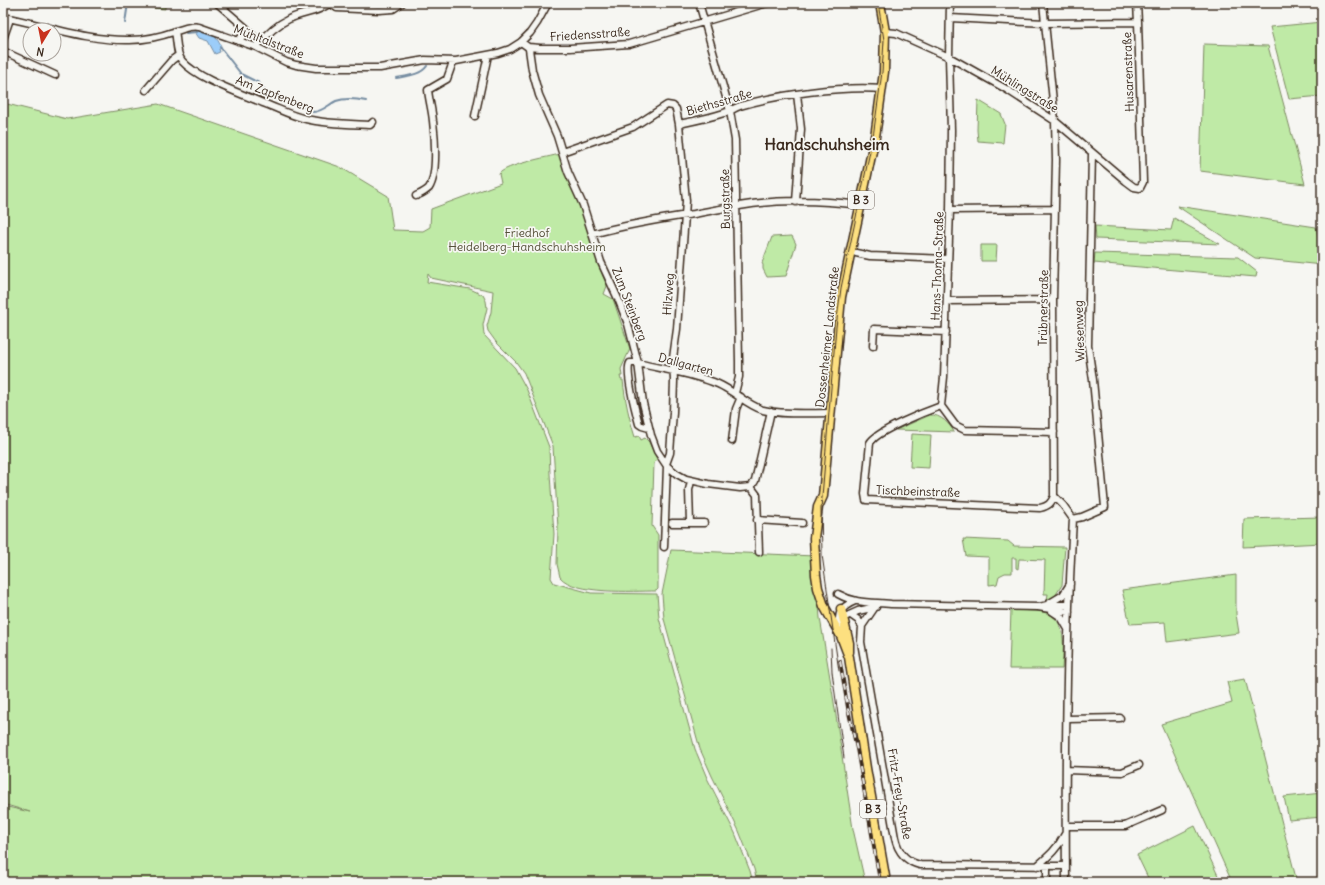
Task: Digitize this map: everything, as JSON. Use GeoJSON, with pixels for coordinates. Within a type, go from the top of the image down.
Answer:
{"type":"FeatureCollection","features":[{"type":"Feature","properties":{"kind":"main road","name":"Dossenheimer Landstraße"},"geometry":{"type":"LineString","coordinates":[[849,657],[839,632],[821,599],[817,581],[814,538],[818,507],[823,496],[841,297],[875,137],[882,89],[885,32],[880,3]]}},
{"type":"Feature","properties":{"kind":"main road","name":"Dossenheimer Landstraße"},"geometry":{"type":"LineString","coordinates":[[817,581],[822,588],[831,609],[844,613],[850,643],[849,657],[866,768],[886,882]]}},
{"type":"Feature","properties":{"kind":"street"},"geometry":{"type":"LineString","coordinates":[[217,3],[248,30],[257,45],[269,32],[288,20],[322,8],[330,3],[337,8],[378,10],[393,9],[402,3]]}},
{"type":"Feature","properties":{"kind":"street","name":"Mühltalstraße"},"geometry":{"type":"LineString","coordinates":[[3,17],[62,32],[97,38],[131,40],[148,38],[191,26],[200,26],[238,41],[257,45],[286,62],[296,65],[308,67],[380,68],[425,60],[453,62],[510,49],[521,42],[534,28],[548,3]]}},
{"type":"Feature","properties":{"kind":"street","name":"Burgstraße"},"geometry":{"type":"LineString","coordinates":[[699,3],[730,111],[736,153],[739,362],[738,395],[732,441]]}},
{"type":"Feature","properties":{"kind":"street","name":"Friedensstraße"},"geometry":{"type":"LineString","coordinates":[[528,47],[570,48],[629,44],[759,4],[767,3]]}},
{"type":"Feature","properties":{"kind":"street","name":"Hans-Thoma-Straße"},"geometry":{"type":"LineString","coordinates":[[941,406],[944,377],[950,210],[950,3]]}},
{"type":"Feature","properties":{"kind":"street","name":"Trübnerstraße"},"geometry":{"type":"LineString","coordinates":[[1044,3],[1055,121],[1056,209],[1053,300],[1054,496]]}},
{"type":"Feature","properties":{"kind":"street"},"geometry":{"type":"LineString","coordinates":[[1137,3],[1138,22]]}},
{"type":"Feature","properties":{"kind":"street","name":"Husarenstraße"},"geometry":{"type":"LineString","coordinates":[[950,18],[1045,23],[1138,22],[1143,182],[1140,188]]}},
{"type":"Feature","properties":{"kind":"street"},"geometry":{"type":"LineString","coordinates":[[3,39],[10,19]]}},
{"type":"Feature","properties":{"kind":"street"},"geometry":{"type":"LineString","coordinates":[[238,41],[248,30]]}},
{"type":"Feature","properties":{"kind":"street"},"geometry":{"type":"LineString","coordinates":[[146,90],[172,60],[179,55],[176,31]]}},
{"type":"Feature","properties":{"kind":"street","name":"Mühlingstraße"},"geometry":{"type":"LineString","coordinates":[[885,32],[896,33],[949,57],[1006,89],[1055,121],[1092,154],[1126,181],[1134,187],[1140,188]]}},
{"type":"Feature","properties":{"kind":"street"},"geometry":{"type":"LineString","coordinates":[[521,42],[528,47]]}},
{"type":"Feature","properties":{"kind":"street","name":"Zum Steinberg"},"geometry":{"type":"LineString","coordinates":[[528,47],[537,91],[557,136],[568,172],[583,205],[602,262],[625,316],[638,363],[643,402],[649,428],[657,451],[667,465],[677,474],[691,481],[740,488],[751,487]]}},
{"type":"Feature","properties":{"kind":"street"},"geometry":{"type":"LineString","coordinates":[[3,51],[55,75]]}},
{"type":"Feature","properties":{"kind":"street","name":"Am Zapfenberg"},"geometry":{"type":"LineString","coordinates":[[179,55],[185,63],[203,76],[297,116],[316,121],[334,123],[370,125],[373,122]]}},
{"type":"Feature","properties":{"kind":"street"},"geometry":{"type":"LineString","coordinates":[[475,116],[488,55]]}},
{"type":"Feature","properties":{"kind":"street"},"geometry":{"type":"LineString","coordinates":[[416,196],[429,188],[433,178],[434,127],[428,90],[447,79],[453,62]]}},
{"type":"Feature","properties":{"kind":"street","name":"Biethsstraße"},"geometry":{"type":"LineString","coordinates":[[562,152],[633,127],[667,105],[675,107],[679,124],[730,111],[739,106],[797,94],[839,90],[882,89]]}},
{"type":"Feature","properties":{"kind":"street"},"geometry":{"type":"LineString","coordinates":[[796,202],[801,129],[797,94]]}},
{"type":"Feature","properties":{"kind":"street","name":"Hilzweg"},"geometry":{"type":"LineString","coordinates":[[667,465],[671,447],[674,371],[673,358],[677,329],[686,194],[679,124]]}},
{"type":"Feature","properties":{"kind":"street","name":"Wiesenweg"},"geometry":{"type":"LineString","coordinates":[[1073,519],[1082,517],[1105,507],[1093,380],[1088,346],[1092,154]]}},
{"type":"Feature","properties":{"kind":"street"},"geometry":{"type":"LineString","coordinates":[[592,234],[613,228],[737,206],[796,202],[841,202],[860,205]]}},
{"type":"Feature","properties":{"kind":"street"},"geometry":{"type":"LineString","coordinates":[[950,210],[1056,209]]}},
{"type":"Feature","properties":{"kind":"street"},"geometry":{"type":"LineString","coordinates":[[856,253],[870,256],[948,259]]}},
{"type":"Feature","properties":{"kind":"street"},"geometry":{"type":"LineString","coordinates":[[947,301],[1053,300]]}},
{"type":"Feature","properties":{"kind":"street"},"geometry":{"type":"LineString","coordinates":[[873,346],[874,330],[946,332]]}},
{"type":"Feature","properties":{"kind":"street"},"geometry":{"type":"LineString","coordinates":[[638,363],[629,364],[628,369],[630,381],[639,424],[649,428]]}},
{"type":"Feature","properties":{"kind":"street","name":"Dallgarten"},"geometry":{"type":"LineString","coordinates":[[638,363],[708,380],[738,395]]}},
{"type":"Feature","properties":{"kind":"street"},"geometry":{"type":"LineString","coordinates":[[738,395],[752,406],[771,411],[830,413]]}},
{"type":"Feature","properties":{"kind":"street"},"geometry":{"type":"LineString","coordinates":[[941,406],[955,425],[965,430],[1054,432]]}},
{"type":"Feature","properties":{"kind":"street","name":"Tischbeinstraße"},"geometry":{"type":"LineString","coordinates":[[941,406],[900,423],[871,440],[865,494],[866,500],[1040,508],[1047,506],[1052,502],[1054,496]]}},
{"type":"Feature","properties":{"kind":"street"},"geometry":{"type":"LineString","coordinates":[[760,552],[756,494],[751,487],[756,481],[771,411]]}},
{"type":"Feature","properties":{"kind":"street"},"geometry":{"type":"LineString","coordinates":[[664,547],[667,465]]}},
{"type":"Feature","properties":{"kind":"street"},"geometry":{"type":"LineString","coordinates":[[690,523],[689,490],[691,481]]}},
{"type":"Feature","properties":{"kind":"street"},"geometry":{"type":"LineString","coordinates":[[1054,496],[1063,505],[1073,519],[1068,629],[1066,882]]}},
{"type":"Feature","properties":{"kind":"street"},"geometry":{"type":"LineString","coordinates":[[757,520],[802,523]]}},
{"type":"Feature","properties":{"kind":"street"},"geometry":{"type":"LineString","coordinates":[[672,523],[704,522]]}},
{"type":"Feature","properties":{"kind":"street"},"geometry":{"type":"LineString","coordinates":[[1048,607],[1063,595],[1070,584]]}},
{"type":"Feature","properties":{"kind":"street"},"geometry":{"type":"LineString","coordinates":[[838,594],[855,602]]}},
{"type":"Feature","properties":{"kind":"street"},"geometry":{"type":"LineString","coordinates":[[844,613],[847,604],[869,601],[891,604],[1048,607],[1069,609]]}},
{"type":"Feature","properties":{"kind":"street"},"geometry":{"type":"LineString","coordinates":[[844,613],[891,604]]}},
{"type":"Feature","properties":{"kind":"street"},"geometry":{"type":"LineString","coordinates":[[844,613],[860,621],[862,626],[875,607]]}},
{"type":"Feature","properties":{"kind":"street"},"geometry":{"type":"LineString","coordinates":[[1048,607],[1060,617],[1068,629]]}},
{"type":"Feature","properties":{"kind":"street","name":"Dossenheimer Landstraße"},"geometry":{"type":"LineString","coordinates":[[839,632],[844,613]]}},
{"type":"Feature","properties":{"kind":"street","name":"Fritz-Frey-Straße"},"geometry":{"type":"LineString","coordinates":[[862,626],[861,642],[895,838],[900,851],[906,858],[914,863],[920,864],[1066,866]]}},
{"type":"Feature","properties":{"kind":"street"},"geometry":{"type":"LineString","coordinates":[[1067,719],[1120,718]]}},
{"type":"Feature","properties":{"kind":"street"},"geometry":{"type":"LineString","coordinates":[[1066,770],[1122,772],[1139,765]]}},
{"type":"Feature","properties":{"kind":"street"},"geometry":{"type":"LineString","coordinates":[[1066,829],[1124,826],[1162,810]]}},
{"type":"Feature","properties":{"kind":"street"},"geometry":{"type":"LineString","coordinates":[[1037,866],[1049,857],[1059,845],[1066,829]]}},
{"type":"Feature","properties":{"kind":"street"},"geometry":{"type":"LineString","coordinates":[[1047,866],[1047,882]]}},
{"type":"Feature","properties":{"kind":"green space"},"geometry":{"type":"Polygon","coordinates":[[[107,3],[165,3],[165,9],[108,4],[107,3]]]}},
{"type":"Feature","properties":{"kind":"green space"},"geometry":{"type":"Polygon","coordinates":[[[1322,22],[1322,96],[1289,99],[1270,27],[1322,22]]]}},
{"type":"Feature","properties":{"kind":"green space"},"geometry":{"type":"Polygon","coordinates":[[[1204,44],[1268,46],[1305,184],[1200,171],[1204,44]]]}},
{"type":"Feature","properties":{"kind":"green space"},"geometry":{"type":"Polygon","coordinates":[[[978,100],[1001,114],[1005,124],[1003,143],[978,141],[978,100]]]}},
{"type":"Feature","properties":{"kind":"green space","name":"Friedhof Heidelberg-Handschuhsheim"},"geometry":{"type":"Polygon","coordinates":[[[3,103],[67,119],[158,104],[340,167],[388,196],[393,230],[423,231],[430,227],[431,209],[501,183],[499,174],[509,168],[560,154],[564,171],[584,215],[597,261],[607,286],[604,294],[613,299],[630,349],[621,369],[622,376],[620,376],[621,380],[623,380],[635,437],[639,436],[641,440],[645,438],[649,442],[657,459],[654,463],[652,526],[658,535],[658,589],[656,591],[605,591],[591,589],[578,587],[567,583],[560,577],[557,564],[558,528],[553,446],[524,373],[488,331],[487,326],[491,312],[493,291],[431,278],[428,274],[427,282],[470,289],[483,295],[487,308],[483,325],[484,335],[515,368],[527,390],[549,447],[554,534],[551,578],[554,583],[591,593],[657,594],[659,618],[695,749],[707,778],[735,833],[753,882],[3,882],[3,806],[30,812],[3,804],[3,103]]]}},
{"type":"Feature","properties":{"kind":"green space"},"geometry":{"type":"Polygon","coordinates":[[[1177,206],[1316,227],[1322,253],[1322,265],[1255,258],[1177,206]]]}},
{"type":"Feature","properties":{"kind":"green space"},"geometry":{"type":"Polygon","coordinates":[[[1174,218],[1220,244],[1096,239],[1095,226],[1171,230],[1174,218]]]}},
{"type":"Feature","properties":{"kind":"green space"},"geometry":{"type":"Polygon","coordinates":[[[792,236],[796,244],[786,276],[767,277],[762,263],[772,237],[792,236]]]}},
{"type":"Feature","properties":{"kind":"green space"},"geometry":{"type":"Polygon","coordinates":[[[981,245],[997,245],[996,261],[981,261],[981,245]]]}},
{"type":"Feature","properties":{"kind":"green space"},"geometry":{"type":"Polygon","coordinates":[[[1095,253],[1238,257],[1257,272],[1256,277],[1094,263],[1095,253]]]}},
{"type":"Feature","properties":{"kind":"green space"},"geometry":{"type":"Polygon","coordinates":[[[930,415],[937,416],[944,420],[954,432],[896,430],[930,415]]]}},
{"type":"Feature","properties":{"kind":"green space"},"geometry":{"type":"Polygon","coordinates":[[[912,434],[931,435],[929,468],[910,467],[912,434]]]}},
{"type":"Feature","properties":{"kind":"green space"},"geometry":{"type":"Polygon","coordinates":[[[1322,517],[1322,543],[1243,547],[1244,519],[1322,517]]]}},
{"type":"Feature","properties":{"kind":"green space"},"geometry":{"type":"Polygon","coordinates":[[[963,539],[1008,541],[1014,546],[1065,547],[1062,585],[1053,599],[1047,600],[1048,594],[1044,594],[1045,560],[1019,559],[1018,569],[1016,568],[1016,558],[1012,558],[1012,573],[1005,573],[999,576],[997,584],[989,585],[989,557],[966,556],[963,539]]]}},
{"type":"Feature","properties":{"kind":"green space"},"geometry":{"type":"Polygon","coordinates":[[[671,550],[815,556],[820,618],[853,829],[865,882],[757,882],[754,869],[739,831],[700,749],[664,619],[662,594],[671,550]]]}},
{"type":"Feature","properties":{"kind":"green space"},"geometry":{"type":"Polygon","coordinates":[[[1236,575],[1236,614],[1239,633],[1167,642],[1165,622],[1130,624],[1122,590],[1236,575]]]}},
{"type":"Feature","properties":{"kind":"green space"},"geometry":{"type":"Polygon","coordinates":[[[1011,610],[1043,612],[1051,615],[1057,621],[1061,627],[1063,635],[1062,669],[1009,669],[1011,610]]]}},
{"type":"Feature","properties":{"kind":"green space"},"geometry":{"type":"Polygon","coordinates":[[[1245,679],[1297,882],[1232,882],[1161,724],[1232,703],[1227,682],[1245,679]]]}},
{"type":"Feature","properties":{"kind":"green space"},"geometry":{"type":"Polygon","coordinates":[[[1322,793],[1322,817],[1289,820],[1284,797],[1322,793]]]}},
{"type":"Feature","properties":{"kind":"green space"},"geometry":{"type":"Polygon","coordinates":[[[1195,826],[1221,882],[1150,882],[1137,855],[1195,826]]]}},
{"type":"Feature","properties":{"kind":"water"},"geometry":{"type":"Polygon","coordinates":[[[196,30],[212,34],[222,48],[219,49],[220,52],[215,54],[208,41],[199,38],[195,32],[196,30]]]}},
{"type":"Feature","properties":{"kind":"waterway"},"geometry":{"type":"LineString","coordinates":[[125,23],[128,3]]}},
{"type":"Feature","properties":{"kind":"waterway"},"geometry":{"type":"LineString","coordinates":[[186,33],[197,32]]}},
{"type":"Feature","properties":{"kind":"waterway"},"geometry":{"type":"LineString","coordinates":[[220,47],[241,74],[259,83],[270,97],[290,100],[313,112],[322,110],[336,101],[343,99],[366,101]]}},
{"type":"Feature","properties":{"kind":"waterway"},"geometry":{"type":"LineString","coordinates":[[396,78],[417,73],[427,66]]}},
{"type":"Feature","properties":{"kind":"tram line"},"geometry":{"type":"LineString","coordinates":[[839,671],[822,555],[821,509],[836,327],[841,288],[873,137],[882,72],[884,40],[878,3]]}},
{"type":"Feature","properties":{"kind":"tram line"},"geometry":{"type":"LineString","coordinates":[[831,648],[832,672],[844,758]]}},
{"type":"Feature","properties":{"kind":"railway"},"geometry":{"type":"LineString","coordinates":[[840,661],[880,882]]}},
{"type":"Feature","properties":{"kind":"district","name":"Handschuhsheim"},"geometry":{"type":"Point","coordinates":[827,144]}}]}
